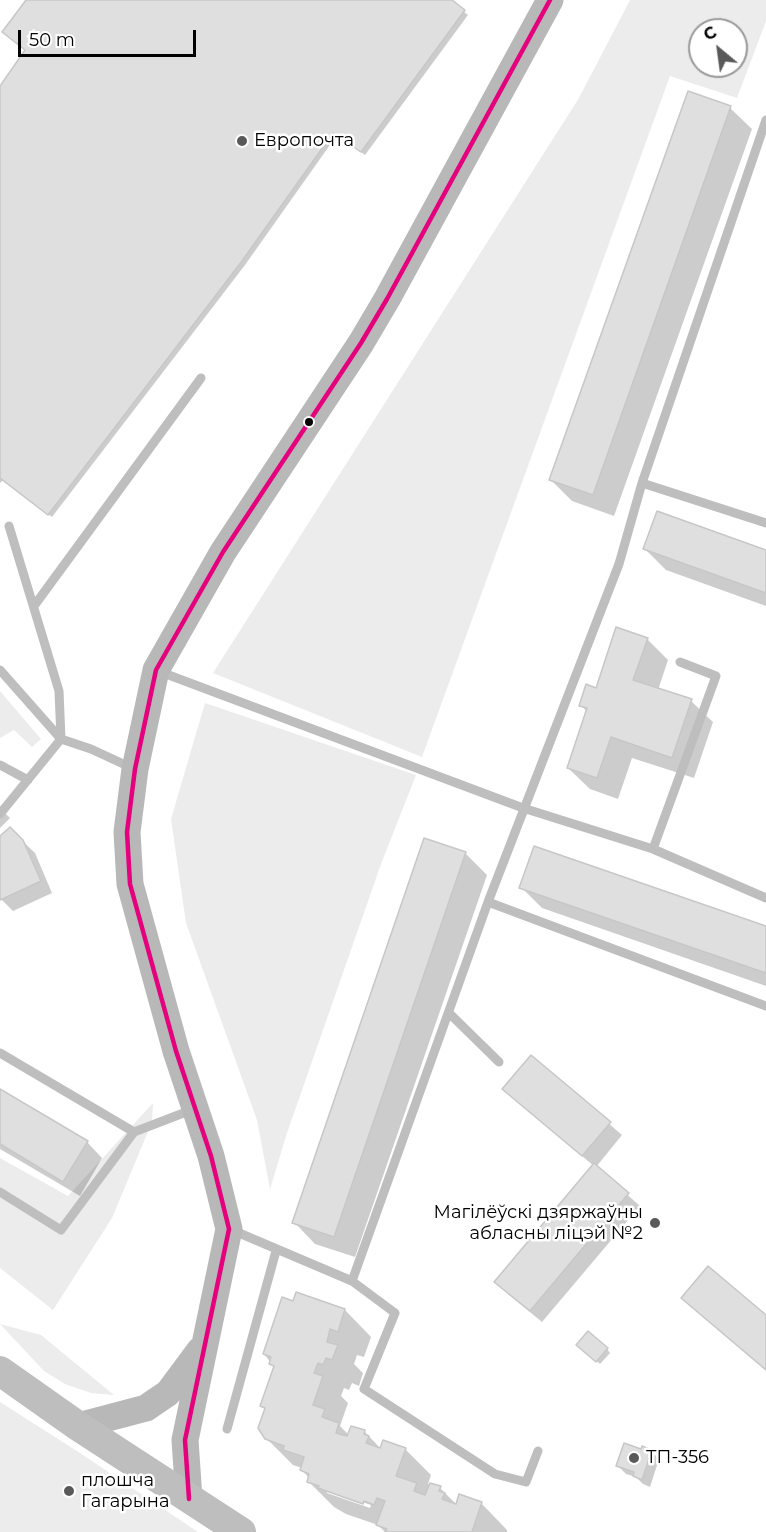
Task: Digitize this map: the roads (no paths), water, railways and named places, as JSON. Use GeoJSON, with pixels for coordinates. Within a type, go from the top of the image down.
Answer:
{"type":"FeatureCollection","features":[{"type":"Feature","properties":{"kind":"main road"},"geometry":{"type":"LineString","coordinates":[[189,1498],[185,1440],[229,1229],[211,1156],[176,1051],[130,884],[127,832],[135,769],[156,670],[223,552],[361,343],[387,299],[550,0]]}},
{"type":"Feature","properties":{"kind":"main road"},"geometry":{"type":"LineString","coordinates":[[78,1426],[146,1408],[161,1398],[168,1393],[207,1339]]}},
{"type":"Feature","properties":{"kind":"main road"},"geometry":{"type":"LineString","coordinates":[[0,1371],[78,1426],[241,1532]]}},
{"type":"Feature","properties":{"kind":"lane"},"geometry":{"type":"LineString","coordinates":[[352,1281],[523,808],[619,564],[642,483],[766,120]]}},
{"type":"Feature","properties":{"kind":"lane"},"geometry":{"type":"LineString","coordinates":[[34,606],[201,378]]}},
{"type":"Feature","properties":{"kind":"lane"},"geometry":{"type":"LineString","coordinates":[[642,483],[766,523]]}},
{"type":"Feature","properties":{"kind":"lane"},"geometry":{"type":"LineString","coordinates":[[0,814],[61,739],[59,690],[9,526]]}},
{"type":"Feature","properties":{"kind":"lane"},"geometry":{"type":"LineString","coordinates":[[653,849],[716,676],[680,662]]}},
{"type":"Feature","properties":{"kind":"lane"},"geometry":{"type":"LineString","coordinates":[[0,670],[61,739],[91,749],[135,769]]}},
{"type":"Feature","properties":{"kind":"lane"},"geometry":{"type":"LineString","coordinates":[[156,670],[523,808],[653,849],[766,898]]}},
{"type":"Feature","properties":{"kind":"lane"},"geometry":{"type":"LineString","coordinates":[[0,765],[28,780]]}},
{"type":"Feature","properties":{"kind":"lane"},"geometry":{"type":"LineString","coordinates":[[488,902],[766,1006]]}},
{"type":"Feature","properties":{"kind":"lane"},"geometry":{"type":"LineString","coordinates":[[448,1013],[499,1062]]}},
{"type":"Feature","properties":{"kind":"lane"},"geometry":{"type":"LineString","coordinates":[[0,1053],[134,1132]]}},
{"type":"Feature","properties":{"kind":"lane"},"geometry":{"type":"LineString","coordinates":[[0,1192],[60,1230],[134,1132],[196,1108]]}},
{"type":"Feature","properties":{"kind":"lane"},"geometry":{"type":"LineString","coordinates":[[229,1229],[276,1251],[352,1281],[395,1313],[364,1389],[495,1474],[526,1482],[538,1451]]}},
{"type":"Feature","properties":{"kind":"lane"},"geometry":{"type":"LineString","coordinates":[[227,1429],[276,1251]]}},
{"type":"Feature","properties":{"kind":"place","name":"Европочта"},"geometry":{"type":"Point","coordinates":[242,141]}},
{"type":"Feature","properties":{"kind":"place","name":"Магілёўскі дзяржаўны абласны ліцэй №2"},"geometry":{"type":"Point","coordinates":[655,1223]}},
{"type":"Feature","properties":{"kind":"place","name":"ТП-356"},"geometry":{"type":"Point","coordinates":[634,1458]}},
{"type":"Feature","properties":{"kind":"place","name":"плошча Гагарына"},"geometry":{"type":"Point","coordinates":[69,1491]}}]}
